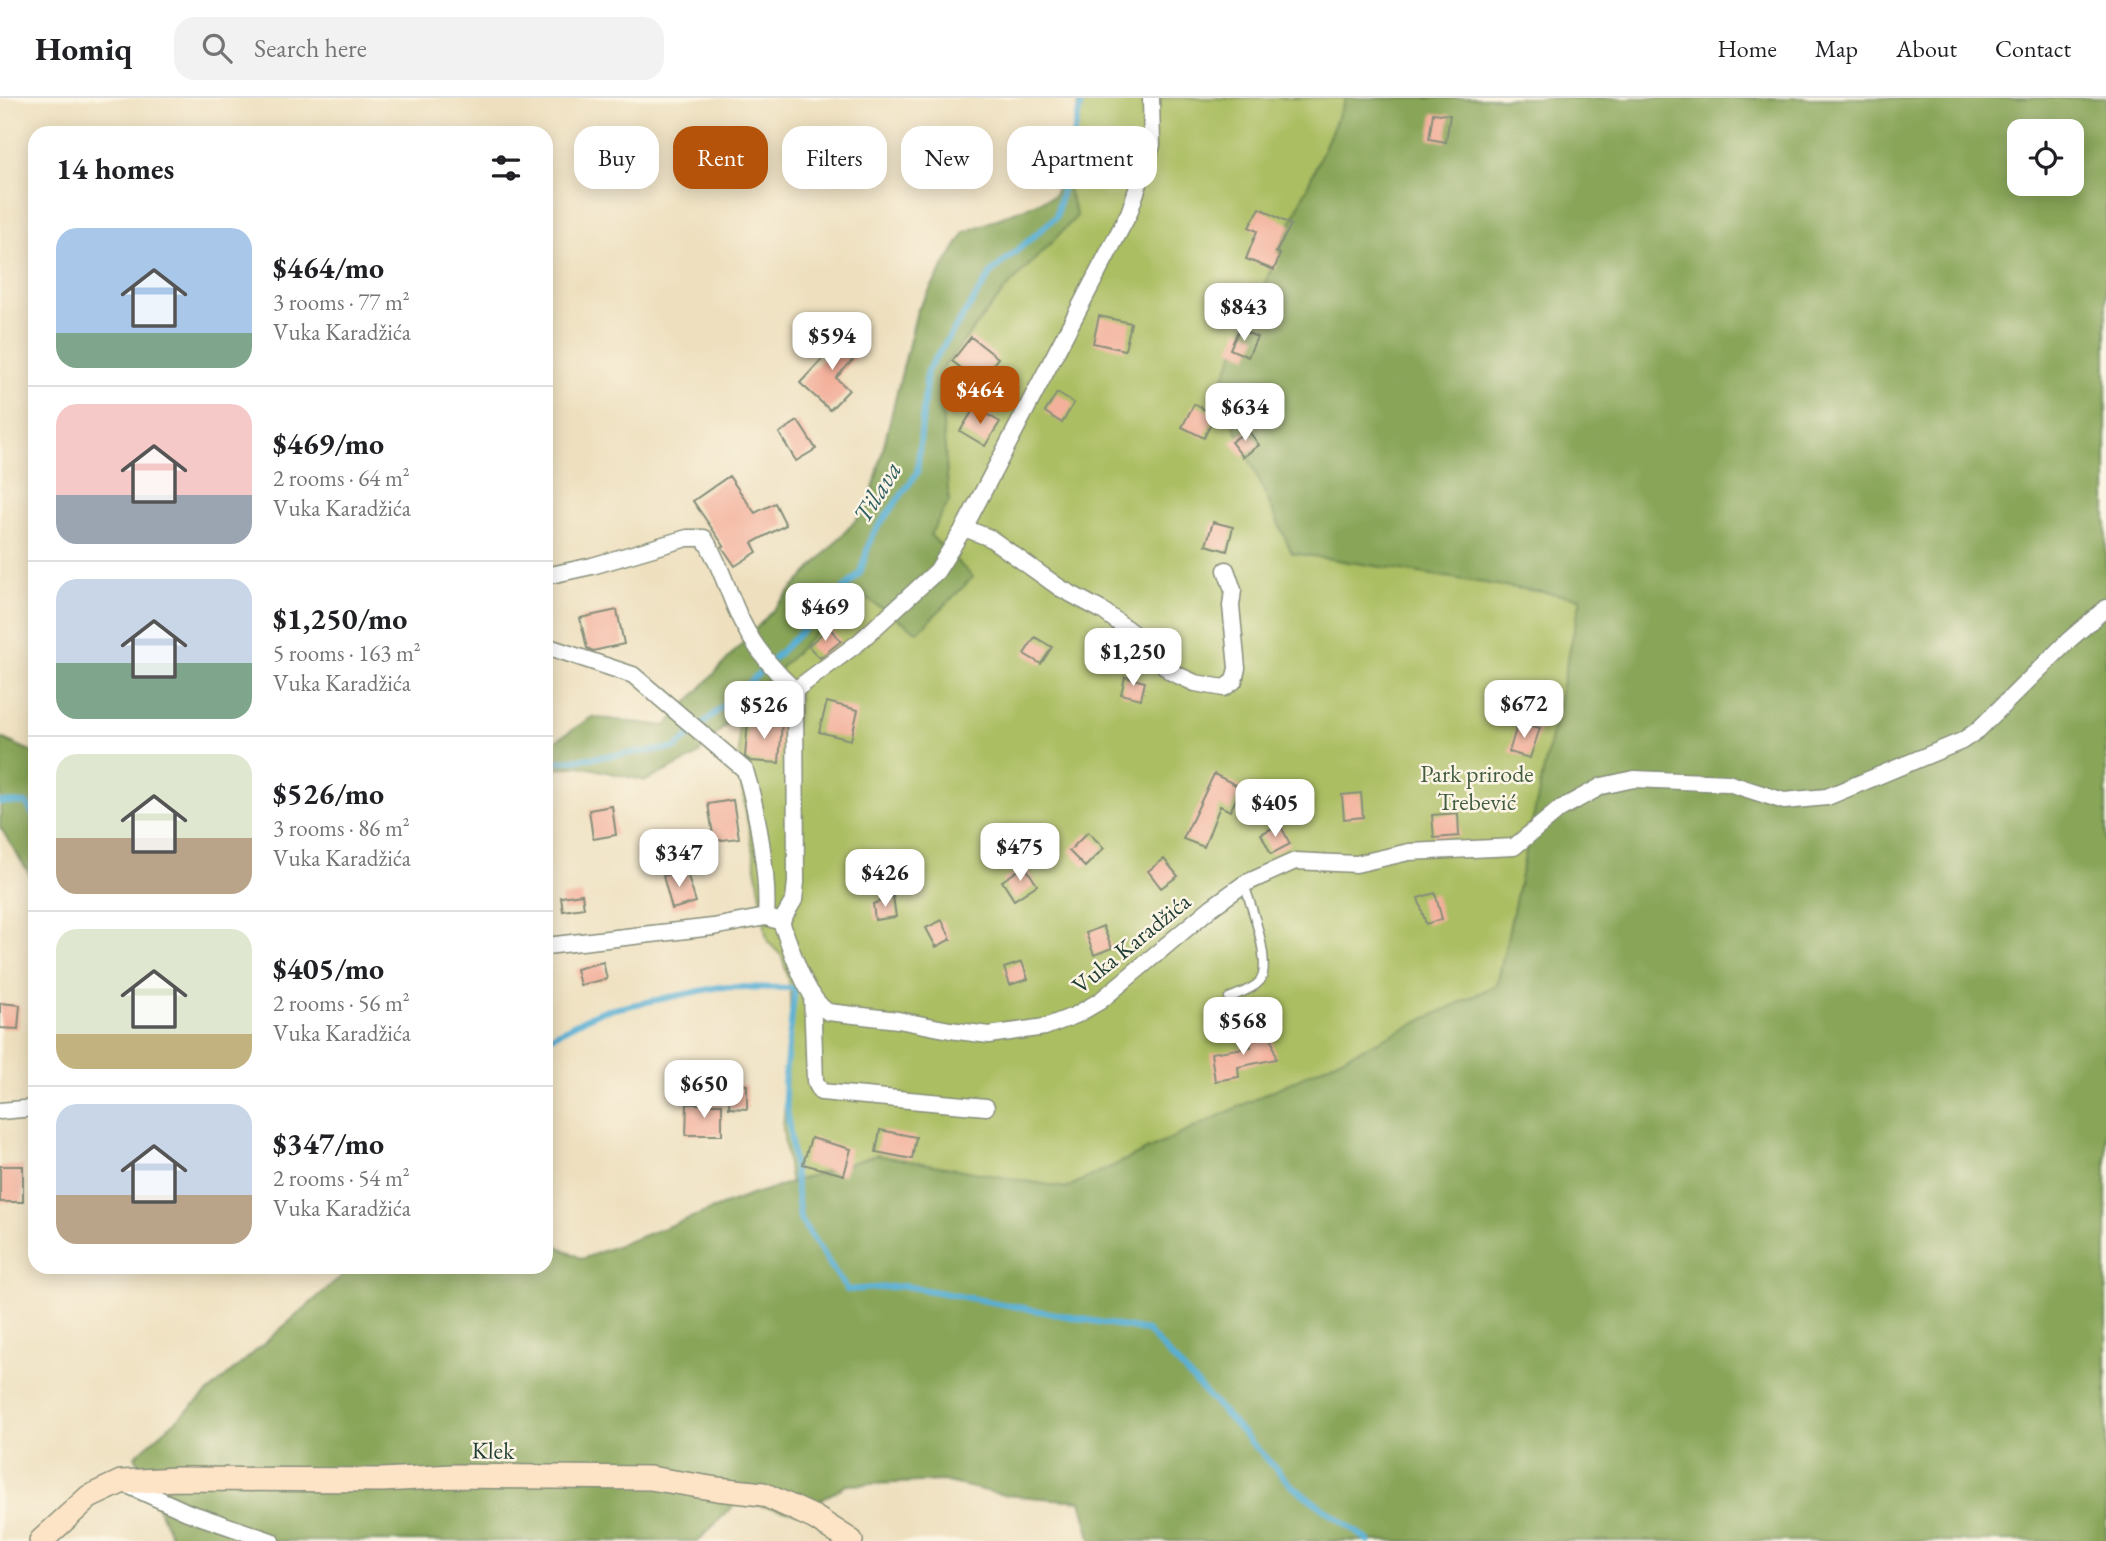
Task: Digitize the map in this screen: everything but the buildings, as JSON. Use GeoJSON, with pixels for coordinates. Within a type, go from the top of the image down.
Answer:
{"type":"FeatureCollection","features":[{"type":"Feature","properties":{"kind":"street"},"geometry":{"type":"LineString","coordinates":[[795,690],[859,643],[937,571],[964,528],[1129,213],[1152,145],[1151,98]]}},
{"type":"Feature","properties":{"kind":"street"},"geometry":{"type":"LineString","coordinates":[[964,528],[990,538],[1060,588],[1103,611],[1131,632],[1171,672],[1195,683],[1224,688],[1234,681],[1237,668],[1231,606],[1233,590],[1226,570]]}},
{"type":"Feature","properties":{"kind":"street"},"geometry":{"type":"LineString","coordinates":[[553,574],[687,538],[704,538],[714,553],[742,622],[773,670],[795,690],[796,882],[794,900],[773,919],[553,945]]}},
{"type":"Feature","properties":{"kind":"street","name":"Vuka Karadžića"},"geometry":{"type":"LineString","coordinates":[[812,994],[819,1006],[828,1012],[898,1020],[950,1030],[989,1035],[1045,1027],[1076,1015],[1100,1001],[1212,907],[1244,884],[1295,861],[1356,864],[1409,852],[1514,847],[1560,809],[1602,786],[1634,779],[1728,783],[1784,801],[1827,797],[1962,741],[1979,730],[2106,607]]}},
{"type":"Feature","properties":{"kind":"street"},"geometry":{"type":"LineString","coordinates":[[553,648],[633,675],[745,771],[752,791],[773,919],[812,994],[815,1081],[821,1092],[986,1107]]}},
{"type":"Feature","properties":{"kind":"street"},"geometry":{"type":"LineString","coordinates":[[0,1111],[28,1109]]}},
{"type":"Feature","properties":{"kind":"street","name":"Klek"},"geometry":{"type":"LineString","coordinates":[[41,1541],[89,1497],[121,1482],[177,1479],[383,1480],[453,1476],[650,1478],[763,1494],[816,1518],[851,1541]]}},
{"type":"Feature","properties":{"kind":"street"},"geometry":{"type":"LineString","coordinates":[[121,1482],[187,1511],[271,1541]]}},
{"type":"Feature","properties":{"kind":"lane"},"geometry":{"type":"LineString","coordinates":[[1229,998],[1259,983],[1264,974],[1257,924],[1244,884]]}},
{"type":"Feature","properties":{"kind":"green space","name":"Park prirode Trebević"},"geometry":{"type":"Polygon","coordinates":[[[1078,98],[2106,98],[2106,1541],[793,1198],[783,1130],[790,1035],[790,987],[782,956],[768,942],[765,930],[740,777],[737,683],[867,563],[918,378],[1064,198],[1066,189],[1157,189],[1157,126],[1076,126],[1078,98]]]}},
{"type":"Feature","properties":{"kind":"green space","name":"Park prirode Trebević"},"geometry":{"type":"Polygon","coordinates":[[[1346,98],[2106,98],[2106,1541],[1092,1541],[1081,1501],[1004,1495],[943,1481],[847,1485],[798,1513],[738,1501],[698,1541],[173,1541],[135,1456],[344,1274],[553,1274],[553,1244],[582,1259],[748,1196],[876,1155],[1066,1188],[1497,985],[1581,598],[1292,553],[1218,390],[1346,98]]]}},
{"type":"Feature","properties":{"kind":"green space"},"geometry":{"type":"Polygon","coordinates":[[[1056,189],[1068,189],[1077,216],[1004,291],[939,372],[949,501],[930,535],[973,577],[918,632],[855,591],[695,757],[646,781],[580,766],[553,769],[553,742],[592,717],[666,726],[869,506],[917,311],[965,232],[1054,196],[1056,189]]]}},
{"type":"Feature","properties":{"kind":"green space"},"geometry":{"type":"Polygon","coordinates":[[[1,738],[28,750],[28,872],[0,827],[1,738]]]}},
{"type":"Feature","properties":{"kind":"waterway","name":"Tilava"},"geometry":{"type":"LineString","coordinates":[[553,762],[676,748],[751,681],[860,573],[872,535],[917,473],[927,371],[992,272],[1056,217],[1082,98]]}},
{"type":"Feature","properties":{"kind":"waterway","name":"Tilava"},"geometry":{"type":"LineString","coordinates":[[0,802],[26,803],[28,806]]}},
{"type":"Feature","properties":{"kind":"waterway"},"geometry":{"type":"LineString","coordinates":[[553,1035],[599,1012],[719,987],[795,988],[784,1083],[800,1219],[847,1290],[905,1286],[1147,1331],[1292,1486],[1369,1541]]}}]}
